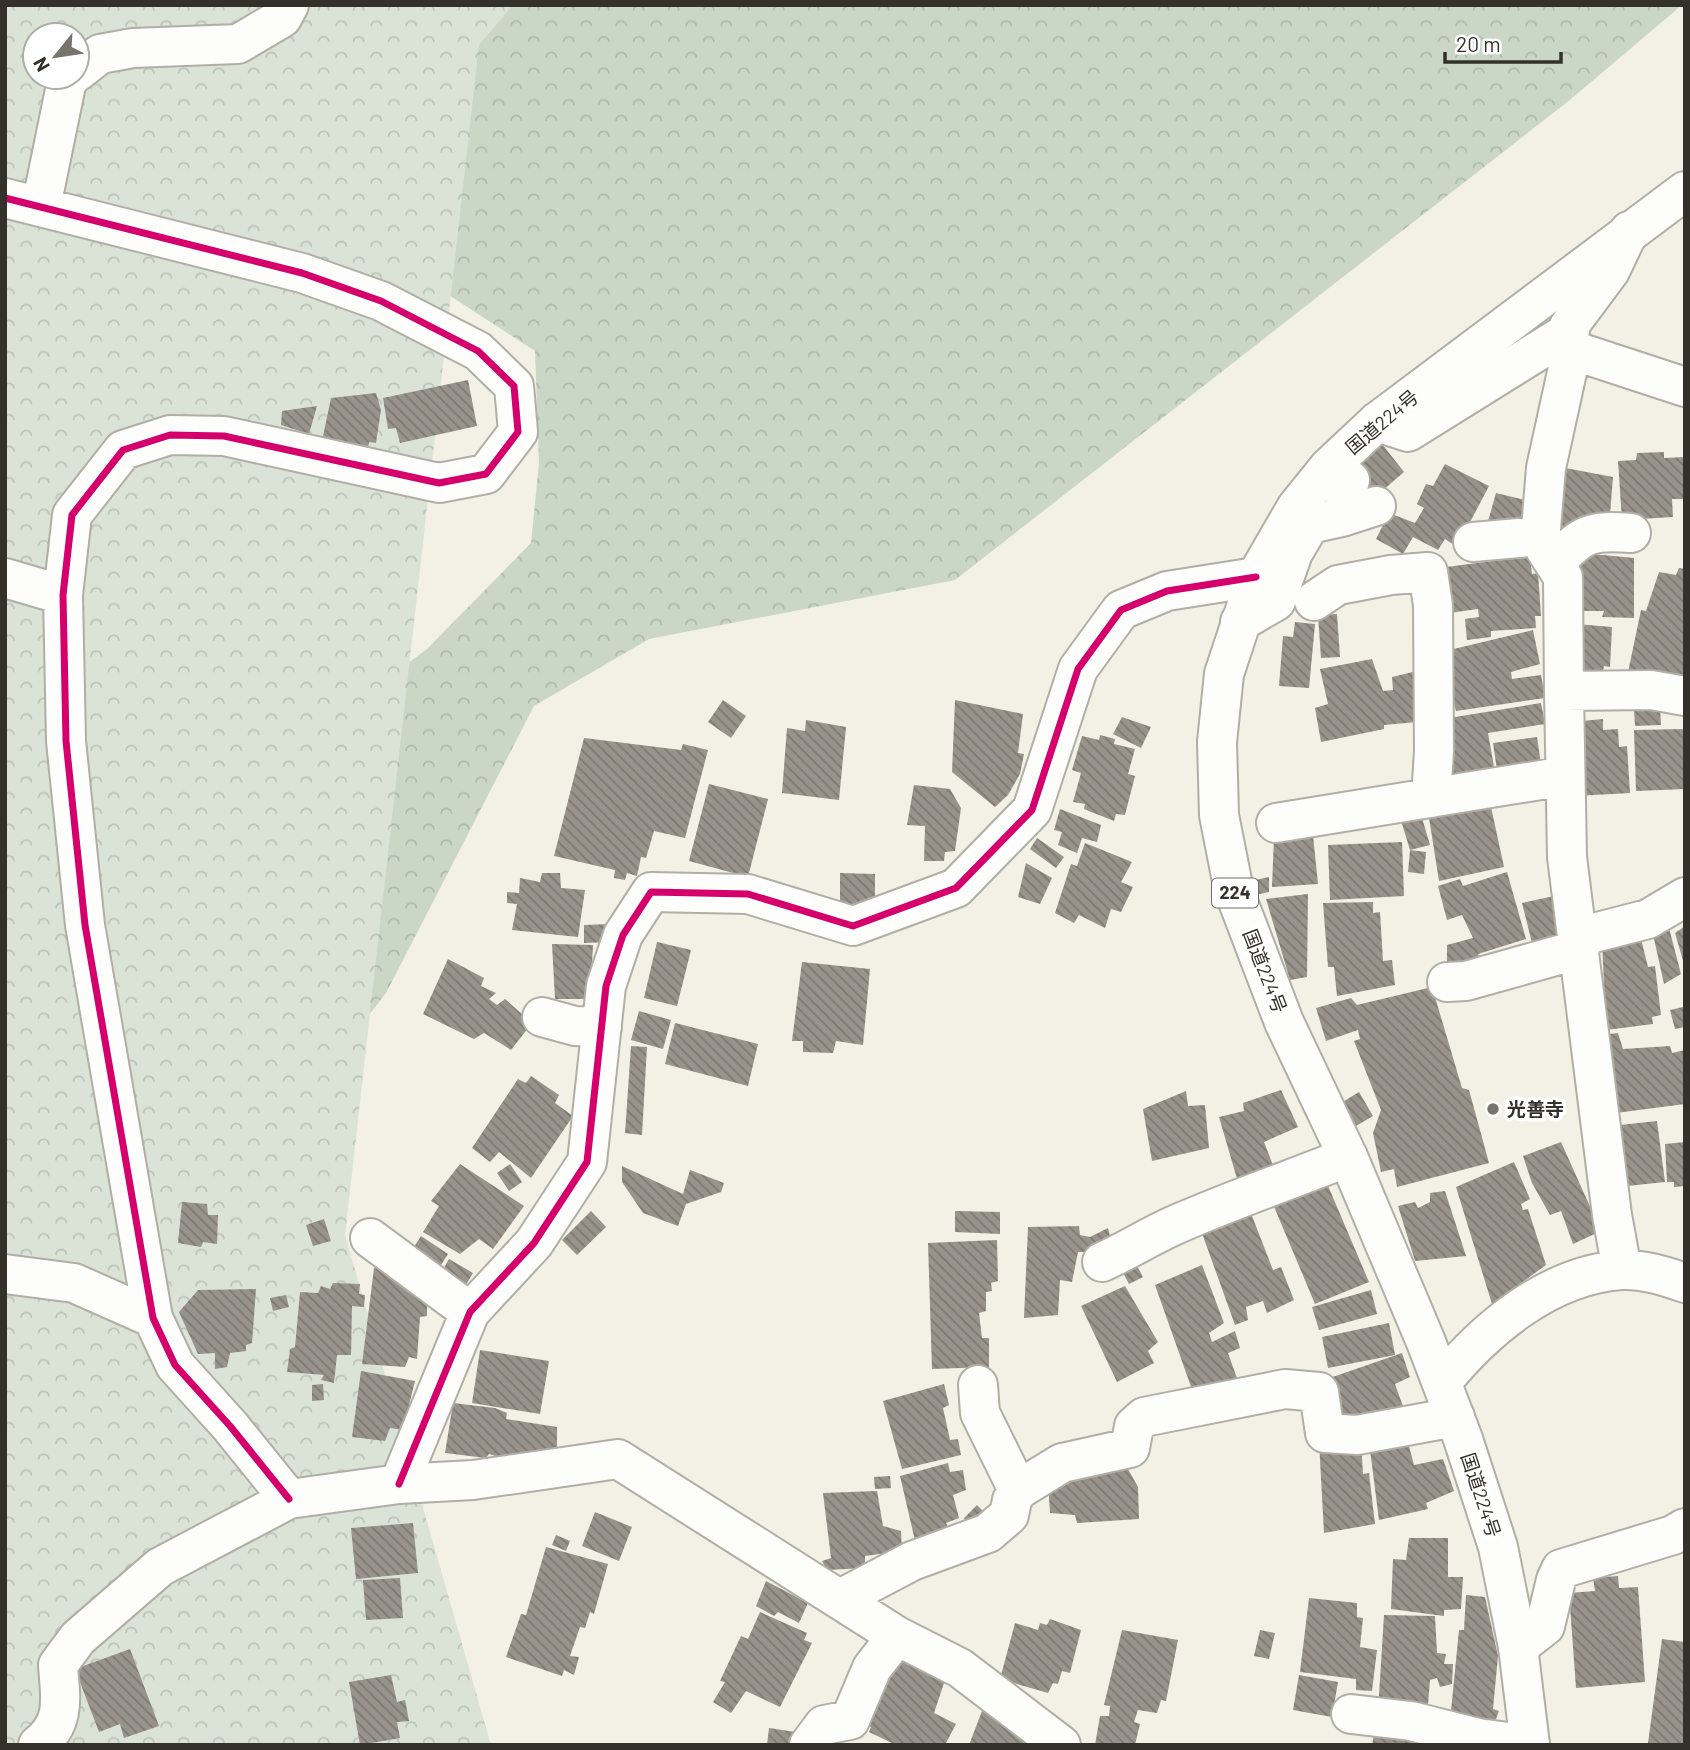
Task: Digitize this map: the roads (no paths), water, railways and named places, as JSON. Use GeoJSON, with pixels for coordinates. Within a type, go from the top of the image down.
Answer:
{"type":"FeatureCollection","features":[{"type":"Feature","properties":{"kind":"main road"},"geometry":{"type":"LineString","coordinates":[[91,61],[100,54],[122,50],[238,44],[282,18],[289,5]]}},
{"type":"Feature","properties":{"kind":"main road"},"geometry":{"type":"LineString","coordinates":[[63,91],[23,202],[302,273],[381,301],[478,351],[514,386],[519,432],[486,474],[439,483],[224,436],[170,435],[123,450],[72,515],[63,595],[66,741],[85,925],[153,1318],[175,1365],[230,1426],[289,1499]]}},
{"type":"Feature","properties":{"kind":"main road","name":"国道224号"},"geometry":{"type":"LineString","coordinates":[[1530,1745],[1518,1647],[1498,1547],[1448,1400],[1348,1157],[1284,1022],[1234,891],[1219,815],[1217,741],[1224,674],[1256,577],[1296,508],[1329,467],[1377,422],[1685,191]]}},
{"type":"Feature","properties":{"kind":"main road"},"geometry":{"type":"LineString","coordinates":[[1622,1270],[1612,1215],[1567,857],[1563,577],[1548,550],[1546,468],[1569,363],[1569,326],[1610,271],[1629,231]]}},
{"type":"Feature","properties":{"kind":"main road"},"geometry":{"type":"LineString","coordinates":[[1569,340],[1685,387]]}},
{"type":"Feature","properties":{"kind":"main road"},"geometry":{"type":"LineString","coordinates":[[1377,422],[1408,432],[1569,340]]}},
{"type":"Feature","properties":{"kind":"main road"},"geometry":{"type":"LineString","coordinates":[[1240,622],[1276,601],[1293,552],[1310,524],[1356,501]]}},
{"type":"Feature","properties":{"kind":"main road"},"geometry":{"type":"LineString","coordinates":[[1473,542],[1548,550],[1574,544],[1586,536],[1605,531],[1632,533]]}},
{"type":"Feature","properties":{"kind":"main road"},"geometry":{"type":"LineString","coordinates":[[1314,601],[1338,585],[1391,575],[1428,572],[1433,605],[1432,798]]}},
{"type":"Feature","properties":{"kind":"main road"},"geometry":{"type":"LineString","coordinates":[[399,1484],[470,1312],[534,1243],[587,1162],[606,986],[623,935],[651,892],[748,894],[853,926],[956,888],[1032,810],[1078,669],[1121,610],[1167,591],[1256,577]]}},
{"type":"Feature","properties":{"kind":"main road"},"geometry":{"type":"LineString","coordinates":[[5,578],[63,595]]}},
{"type":"Feature","properties":{"kind":"main road"},"geometry":{"type":"LineString","coordinates":[[1564,691],[1651,690],[1685,696]]}},
{"type":"Feature","properties":{"kind":"main road"},"geometry":{"type":"LineString","coordinates":[[1276,823],[1565,776]]}},
{"type":"Feature","properties":{"kind":"main road"},"geometry":{"type":"LineString","coordinates":[[1447,982],[1466,981],[1648,919],[1685,897]]}},
{"type":"Feature","properties":{"kind":"main road"},"geometry":{"type":"LineString","coordinates":[[541,1017],[575,1026],[602,1027]]}},
{"type":"Feature","properties":{"kind":"main road"},"geometry":{"type":"LineString","coordinates":[[1102,1262],[1171,1227],[1236,1199],[1348,1157]]}},
{"type":"Feature","properties":{"kind":"main road"},"geometry":{"type":"LineString","coordinates":[[370,1238],[470,1312]]}},
{"type":"Feature","properties":{"kind":"main road"},"geometry":{"type":"LineString","coordinates":[[840,1599],[912,1561],[988,1533],[1009,1515],[1012,1500],[1018,1490],[1062,1464],[1130,1448],[1134,1426],[1144,1417],[1286,1389],[1319,1392],[1325,1433],[1357,1435],[1448,1400],[1460,1360],[1510,1317],[1545,1293],[1585,1277],[1622,1270],[1656,1274],[1685,1283]]}},
{"type":"Feature","properties":{"kind":"main road"},"geometry":{"type":"LineString","coordinates":[[5,1274],[74,1283],[153,1318]]}},
{"type":"Feature","properties":{"kind":"main road"},"geometry":{"type":"LineString","coordinates":[[978,1385],[980,1413],[1018,1490]]}},
{"type":"Feature","properties":{"kind":"main road"},"geometry":{"type":"LineString","coordinates":[[37,1745],[44,1740],[61,1714],[58,1665],[78,1638],[160,1567],[289,1499],[399,1484],[472,1480],[618,1459],[897,1636],[960,1668],[1061,1745]]}},
{"type":"Feature","properties":{"kind":"main road"},"geometry":{"type":"LineString","coordinates":[[1518,1647],[1545,1626],[1561,1569],[1673,1535],[1685,1528]]}},
{"type":"Feature","properties":{"kind":"main road"},"geometry":{"type":"LineString","coordinates":[[809,1745],[824,1725],[849,1720],[872,1668],[897,1636]]}},
{"type":"Feature","properties":{"kind":"main road"},"geometry":{"type":"LineString","coordinates":[[1351,1714],[1411,1721],[1477,1742],[1530,1745]]}},
{"type":"Feature","properties":{"kind":"place","name":"光善寺"},"geometry":{"type":"Point","coordinates":[1493,1109]}}]}
